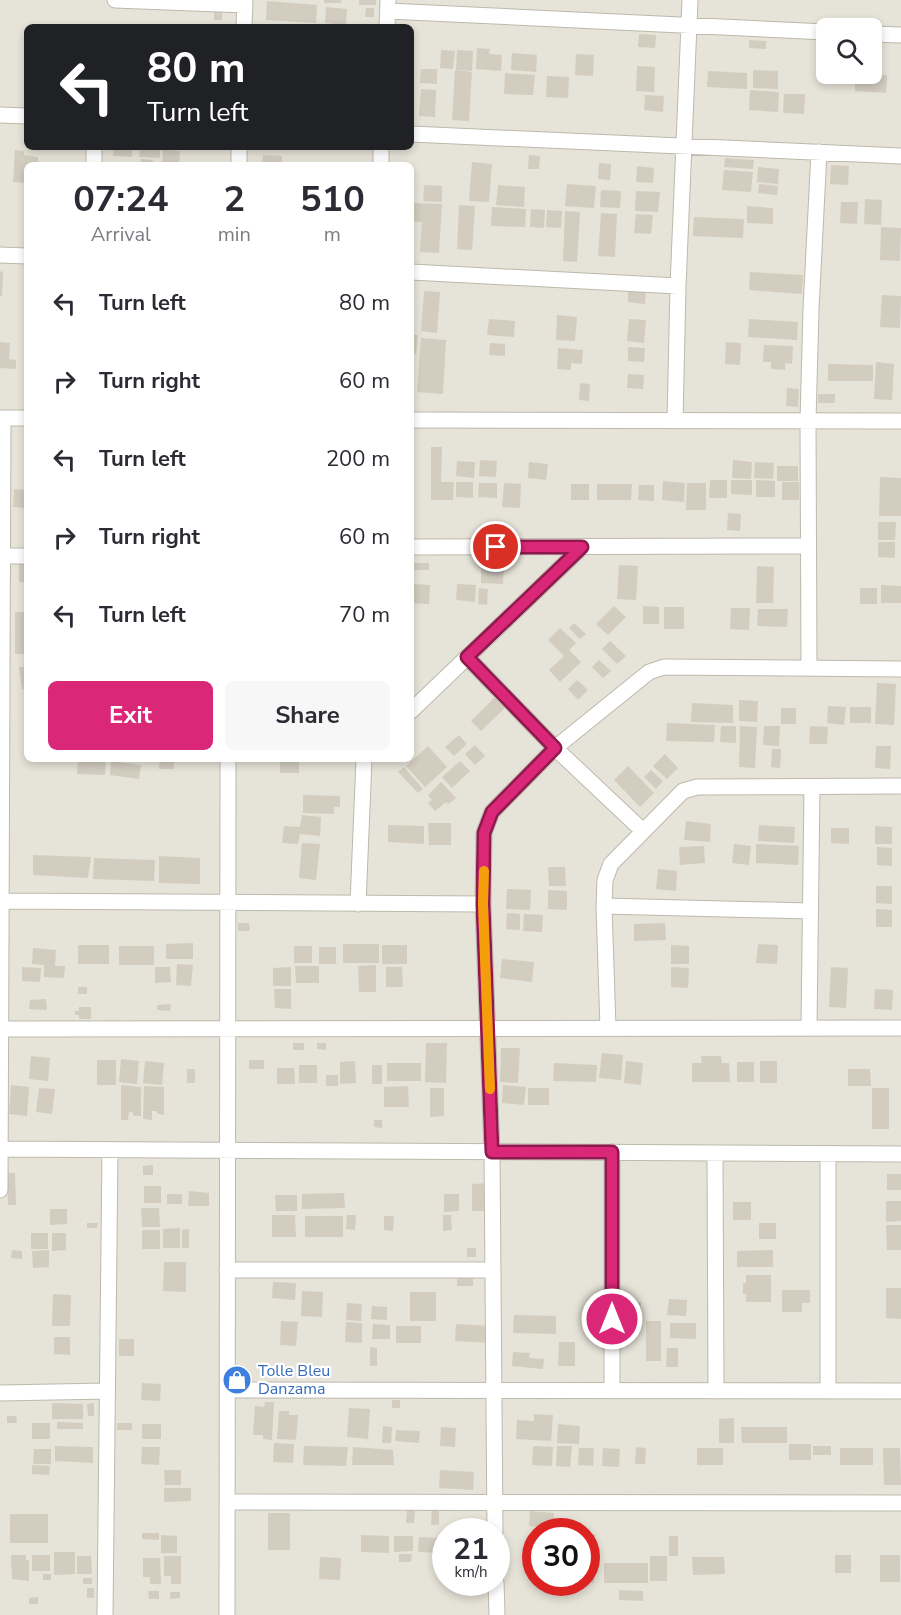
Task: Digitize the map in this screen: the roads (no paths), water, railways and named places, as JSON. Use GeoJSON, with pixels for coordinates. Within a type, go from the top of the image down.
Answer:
{"type":"FeatureCollection","features":[{"type":"Feature","properties":{"kind":"street"},"geometry":{"type":"LineString","coordinates":[[115,0],[245,3],[244,24]]}},
{"type":"Feature","properties":{"kind":"street"},"geometry":{"type":"LineString","coordinates":[[675,421],[678,286],[690,0]]}},
{"type":"Feature","properties":{"kind":"street"},"geometry":{"type":"LineString","coordinates":[[387,24],[388,5],[688,26],[816,32]]}},
{"type":"Feature","properties":{"kind":"street"},"geometry":{"type":"LineString","coordinates":[[882,34],[901,35]]}},
{"type":"Feature","properties":{"kind":"street"},"geometry":{"type":"LineString","coordinates":[[0,115],[24,116]]}},
{"type":"Feature","properties":{"kind":"street"},"geometry":{"type":"LineString","coordinates":[[414,134],[901,156]]}},
{"type":"Feature","properties":{"kind":"street"},"geometry":{"type":"LineString","coordinates":[[809,668],[808,421],[819,152]]}},
{"type":"Feature","properties":{"kind":"street"},"geometry":{"type":"LineString","coordinates":[[0,255],[24,256]]}},
{"type":"Feature","properties":{"kind":"street"},"geometry":{"type":"LineString","coordinates":[[414,272],[678,286]]}},
{"type":"Feature","properties":{"kind":"street"},"geometry":{"type":"LineString","coordinates":[[0,1190],[2,418],[24,418]]}},
{"type":"Feature","properties":{"kind":"street"},"geometry":{"type":"LineString","coordinates":[[414,420],[901,422]]}},
{"type":"Feature","properties":{"kind":"street"},"geometry":{"type":"LineString","coordinates":[[414,547],[808,546]]}},
{"type":"Feature","properties":{"kind":"street"},"geometry":{"type":"LineString","coordinates":[[414,708],[582,547]]}},
{"type":"Feature","properties":{"kind":"street"},"geometry":{"type":"LineString","coordinates":[[1,556],[24,556]]}},
{"type":"Feature","properties":{"kind":"street"},"geometry":{"type":"LineString","coordinates":[[467,657],[555,748],[643,831]]}},
{"type":"Feature","properties":{"kind":"street"},"geometry":{"type":"LineString","coordinates":[[495,1518],[492,1152],[483,904],[484,833],[492,812],[555,748],[655,669],[664,667],[901,669]]}},
{"type":"Feature","properties":{"kind":"street"},"geometry":{"type":"LineString","coordinates":[[227,1615],[228,762]]}},
{"type":"Feature","properties":{"kind":"street"},"geometry":{"type":"LineString","coordinates":[[358,904],[364,762]]}},
{"type":"Feature","properties":{"kind":"street"},"geometry":{"type":"LineString","coordinates":[[608,1029],[604,906],[607,872],[611,864],[682,791],[697,787],[901,786]]}},
{"type":"Feature","properties":{"kind":"street"},"geometry":{"type":"LineString","coordinates":[[809,1028],[812,787]]}},
{"type":"Feature","properties":{"kind":"street"},"geometry":{"type":"LineString","coordinates":[[1,901],[483,904]]}},
{"type":"Feature","properties":{"kind":"street"},"geometry":{"type":"LineString","coordinates":[[604,906],[810,911]]}},
{"type":"Feature","properties":{"kind":"street"},"geometry":{"type":"LineString","coordinates":[[0,1029],[901,1028]]}},
{"type":"Feature","properties":{"kind":"street"},"geometry":{"type":"LineString","coordinates":[[0,1149],[901,1154]]}},
{"type":"Feature","properties":{"kind":"street"},"geometry":{"type":"LineString","coordinates":[[105,1615],[110,1150]]}},
{"type":"Feature","properties":{"kind":"street"},"geometry":{"type":"LineString","coordinates":[[612,1152],[612,1391]]}},
{"type":"Feature","properties":{"kind":"street"},"geometry":{"type":"LineString","coordinates":[[715,1153],[716,1391]]}},
{"type":"Feature","properties":{"kind":"street"},"geometry":{"type":"LineString","coordinates":[[828,1154],[828,1391]]}},
{"type":"Feature","properties":{"kind":"street"},"geometry":{"type":"LineString","coordinates":[[227,1270],[493,1270]]}},
{"type":"Feature","properties":{"kind":"street"},"geometry":{"type":"LineString","coordinates":[[227,1390],[901,1391]]}},
{"type":"Feature","properties":{"kind":"street"},"geometry":{"type":"LineString","coordinates":[[0,1393],[107,1391]]}},
{"type":"Feature","properties":{"kind":"street"},"geometry":{"type":"LineString","coordinates":[[227,1502],[901,1503]]}},
{"type":"Feature","properties":{"kind":"street"},"geometry":{"type":"LineString","coordinates":[[496,1596],[497,1615]]}},
{"type":"Feature","properties":{"kind":"place","name":"Tolle Bleu Danzama"},"geometry":{"type":"Point","coordinates":[237,1380]}}]}
